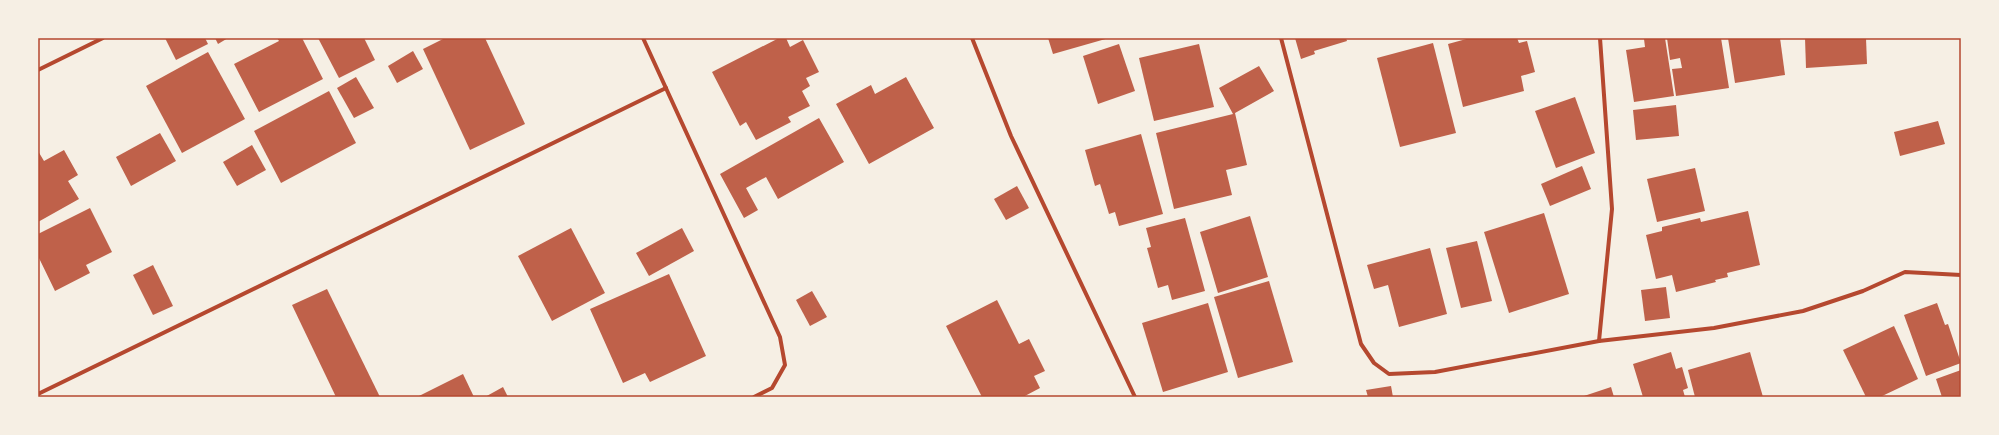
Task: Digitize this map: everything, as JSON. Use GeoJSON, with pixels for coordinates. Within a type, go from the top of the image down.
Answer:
{"type":"FeatureCollection","features":[{"type":"Feature","properties":{"kind":"street"},"geometry":{"type":"LineString","coordinates":[[38,70],[103,38]]}},
{"type":"Feature","properties":{"kind":"street"},"geometry":{"type":"LineString","coordinates":[[643,38],[780,337],[785,365],[772,388],[754,397]]}},
{"type":"Feature","properties":{"kind":"street"},"geometry":{"type":"LineString","coordinates":[[972,38],[1011,136],[1135,397]]}},
{"type":"Feature","properties":{"kind":"street"},"geometry":{"type":"LineString","coordinates":[[1281,38],[1350,307],[1361,344],[1374,363],[1389,374],[1435,372],[1598,341],[1714,328],[1803,311],[1863,291],[1905,272],[1961,275]]}},
{"type":"Feature","properties":{"kind":"street"},"geometry":{"type":"LineString","coordinates":[[1598,341],[1612,209],[1600,38]]}},
{"type":"Feature","properties":{"kind":"street"},"geometry":{"type":"LineString","coordinates":[[38,394],[666,88]]}},
{"type":"Feature","properties":{"kind":"building"},"geometry":{"type":"Polygon","coordinates":[[[165,38],[205,38],[208,44],[176,60],[165,38]]]}},
{"type":"Feature","properties":{"kind":"building"},"geometry":{"type":"Polygon","coordinates":[[[215,38],[228,38],[218,44],[215,38]]]}},
{"type":"Feature","properties":{"kind":"building"},"geometry":{"type":"Polygon","coordinates":[[[277,38],[302,38],[323,79],[259,112],[234,64],[279,41],[277,38]]]}},
{"type":"Feature","properties":{"kind":"building"},"geometry":{"type":"Polygon","coordinates":[[[318,38],[364,38],[375,60],[339,78],[318,38]]]}},
{"type":"Feature","properties":{"kind":"building"},"geometry":{"type":"Polygon","coordinates":[[[445,38],[485,38],[525,124],[470,150],[423,49],[445,38]]]}},
{"type":"Feature","properties":{"kind":"building"},"geometry":{"type":"Polygon","coordinates":[[[779,38],[786,38],[790,47],[803,40],[819,72],[806,78],[810,86],[802,91],[810,106],[788,117],[791,122],[756,140],[746,122],[740,126],[712,72],[779,38]]]}},
{"type":"Feature","properties":{"kind":"building"},"geometry":{"type":"Polygon","coordinates":[[[1048,38],[1109,38],[1053,54],[1048,38]]]}},
{"type":"Feature","properties":{"kind":"building"},"geometry":{"type":"Polygon","coordinates":[[[1295,38],[1346,38],[1347,41],[1314,51],[1315,54],[1301,59],[1295,38]]]}},
{"type":"Feature","properties":{"kind":"building"},"geometry":{"type":"Polygon","coordinates":[[[1470,38],[1517,38],[1519,43],[1527,41],[1535,72],[1521,76],[1524,91],[1463,107],[1448,44],[1470,38]]]}},
{"type":"Feature","properties":{"kind":"building"},"geometry":{"type":"Polygon","coordinates":[[[1665,38],[1674,96],[1634,102],[1626,50],[1645,47],[1644,39],[1665,38]]]}},
{"type":"Feature","properties":{"kind":"building"},"geometry":{"type":"Polygon","coordinates":[[[1667,38],[1721,38],[1729,88],[1676,96],[1672,69],[1682,68],[1680,58],[1670,60],[1667,38]]]}},
{"type":"Feature","properties":{"kind":"building"},"geometry":{"type":"Polygon","coordinates":[[[1728,38],[1780,38],[1785,75],[1735,83],[1728,38]]]}},
{"type":"Feature","properties":{"kind":"building"},"geometry":{"type":"Polygon","coordinates":[[[1805,38],[1866,38],[1867,64],[1806,68],[1805,38]]]}},
{"type":"Feature","properties":{"kind":"building"},"geometry":{"type":"Polygon","coordinates":[[[1433,43],[1456,133],[1400,147],[1377,58],[1433,43]]]}},
{"type":"Feature","properties":{"kind":"building"},"geometry":{"type":"Polygon","coordinates":[[[1119,44],[1135,91],[1098,104],[1083,56],[1119,44]]]}},
{"type":"Feature","properties":{"kind":"building"},"geometry":{"type":"Polygon","coordinates":[[[1199,44],[1214,107],[1154,121],[1139,58],[1199,44]]]}},
{"type":"Feature","properties":{"kind":"building"},"geometry":{"type":"Polygon","coordinates":[[[413,51],[423,69],[397,83],[388,66],[413,51]]]}},
{"type":"Feature","properties":{"kind":"building"},"geometry":{"type":"Polygon","coordinates":[[[208,52],[245,119],[182,153],[146,86],[208,52]]]}},
{"type":"Feature","properties":{"kind":"building"},"geometry":{"type":"Polygon","coordinates":[[[1259,66],[1274,91],[1235,113],[1247,165],[1226,170],[1232,195],[1174,209],[1156,133],[1233,114],[1219,88],[1259,66]]]}},
{"type":"Feature","properties":{"kind":"building"},"geometry":{"type":"Polygon","coordinates":[[[356,77],[374,108],[354,118],[337,88],[356,77]]]}},
{"type":"Feature","properties":{"kind":"building"},"geometry":{"type":"Polygon","coordinates":[[[906,77],[934,128],[869,164],[836,104],[871,85],[875,94],[906,77]]]}},
{"type":"Feature","properties":{"kind":"building"},"geometry":{"type":"Polygon","coordinates":[[[329,91],[356,143],[281,183],[254,131],[329,91]]]}},
{"type":"Feature","properties":{"kind":"building"},"geometry":{"type":"Polygon","coordinates":[[[1575,97],[1595,153],[1556,168],[1535,111],[1575,97]]]}},
{"type":"Feature","properties":{"kind":"building"},"geometry":{"type":"Polygon","coordinates":[[[1676,105],[1679,136],[1636,140],[1633,110],[1676,105]]]}},
{"type":"Feature","properties":{"kind":"building"},"geometry":{"type":"Polygon","coordinates":[[[819,118],[844,162],[778,199],[766,177],[746,188],[758,210],[744,218],[720,174],[819,118]]]}},
{"type":"Feature","properties":{"kind":"building"},"geometry":{"type":"Polygon","coordinates":[[[1938,121],[1945,144],[1900,156],[1894,132],[1938,121]]]}},
{"type":"Feature","properties":{"kind":"building"},"geometry":{"type":"Polygon","coordinates":[[[160,133],[176,161],[131,186],[116,157],[160,133]]]}},
{"type":"Feature","properties":{"kind":"building"},"geometry":{"type":"Polygon","coordinates":[[[1141,134],[1163,214],[1119,226],[1115,212],[1109,214],[1100,184],[1095,186],[1085,150],[1141,134]]]}},
{"type":"Feature","properties":{"kind":"building"},"geometry":{"type":"Polygon","coordinates":[[[252,145],[266,170],[237,186],[223,162],[252,145]]]}},
{"type":"Feature","properties":{"kind":"building"},"geometry":{"type":"Polygon","coordinates":[[[64,150],[78,175],[68,181],[79,199],[38,222],[38,151],[44,161],[64,150]]]}},
{"type":"Feature","properties":{"kind":"building"},"geometry":{"type":"Polygon","coordinates":[[[1582,166],[1591,189],[1550,206],[1541,184],[1582,166]]]}},
{"type":"Feature","properties":{"kind":"building"},"geometry":{"type":"Polygon","coordinates":[[[1695,168],[1705,211],[1657,222],[1647,179],[1695,168]]]}},
{"type":"Feature","properties":{"kind":"building"},"geometry":{"type":"Polygon","coordinates":[[[1017,186],[1029,208],[1006,220],[994,199],[1017,186]]]}},
{"type":"Feature","properties":{"kind":"building"},"geometry":{"type":"Polygon","coordinates":[[[90,208],[112,252],[86,265],[90,273],[55,291],[38,256],[38,234],[90,208]]]}},
{"type":"Feature","properties":{"kind":"building"},"geometry":{"type":"Polygon","coordinates":[[[1748,211],[1760,265],[1727,273],[1728,277],[1715,280],[1716,282],[1676,292],[1672,275],[1656,279],[1646,235],[1662,231],[1662,227],[1700,218],[1701,222],[1748,211]]]}},
{"type":"Feature","properties":{"kind":"building"},"geometry":{"type":"Polygon","coordinates":[[[1544,213],[1569,294],[1509,313],[1484,232],[1544,213]]]}},
{"type":"Feature","properties":{"kind":"building"},"geometry":{"type":"Polygon","coordinates":[[[1250,216],[1268,277],[1218,293],[1200,232],[1250,216]]]}},
{"type":"Feature","properties":{"kind":"building"},"geometry":{"type":"Polygon","coordinates":[[[1185,218],[1205,291],[1172,300],[1168,285],[1158,288],[1147,248],[1151,247],[1146,228],[1185,218]]]}},
{"type":"Feature","properties":{"kind":"building"},"geometry":{"type":"Polygon","coordinates":[[[571,228],[605,293],[552,321],[518,256],[571,228]]]}},
{"type":"Feature","properties":{"kind":"building"},"geometry":{"type":"Polygon","coordinates":[[[682,228],[694,251],[649,276],[636,253],[682,228]]]}},
{"type":"Feature","properties":{"kind":"building"},"geometry":{"type":"Polygon","coordinates":[[[1477,241],[1492,301],[1461,308],[1446,248],[1477,241]]]}},
{"type":"Feature","properties":{"kind":"building"},"geometry":{"type":"Polygon","coordinates":[[[1430,248],[1447,314],[1399,327],[1388,285],[1374,289],[1367,265],[1430,248]]]}},
{"type":"Feature","properties":{"kind":"building"},"geometry":{"type":"Polygon","coordinates":[[[153,265],[173,306],[153,315],[133,275],[153,265]]]}},
{"type":"Feature","properties":{"kind":"building"},"geometry":{"type":"Polygon","coordinates":[[[669,274],[706,356],[650,382],[645,373],[623,383],[590,309],[669,274]]]}},
{"type":"Feature","properties":{"kind":"building"},"geometry":{"type":"Polygon","coordinates":[[[1269,281],[1293,362],[1238,378],[1214,297],[1269,281]]]}},
{"type":"Feature","properties":{"kind":"building"},"geometry":{"type":"Polygon","coordinates":[[[1666,287],[1670,318],[1645,321],[1641,290],[1666,287]]]}},
{"type":"Feature","properties":{"kind":"building"},"geometry":{"type":"Polygon","coordinates":[[[327,289],[380,397],[336,397],[292,305],[327,289]]]}},
{"type":"Feature","properties":{"kind":"building"},"geometry":{"type":"Polygon","coordinates":[[[812,291],[827,317],[810,326],[796,300],[812,291]]]}},
{"type":"Feature","properties":{"kind":"building"},"geometry":{"type":"Polygon","coordinates":[[[997,300],[1019,344],[1029,339],[1045,371],[1034,376],[1040,388],[1023,397],[982,397],[946,326],[997,300]]]}},
{"type":"Feature","properties":{"kind":"building"},"geometry":{"type":"Polygon","coordinates":[[[1208,303],[1228,372],[1163,392],[1142,323],[1208,303]]]}},
{"type":"Feature","properties":{"kind":"building"},"geometry":{"type":"Polygon","coordinates":[[[1937,303],[1945,325],[1948,324],[1961,363],[1926,376],[1904,315],[1937,303]]]}},
{"type":"Feature","properties":{"kind":"building"},"geometry":{"type":"Polygon","coordinates":[[[1894,326],[1918,379],[1880,397],[1866,397],[1843,350],[1894,326]]]}},
{"type":"Feature","properties":{"kind":"building"},"geometry":{"type":"Polygon","coordinates":[[[1671,352],[1676,369],[1682,367],[1688,388],[1683,390],[1685,397],[1643,397],[1633,364],[1671,352]]]}},
{"type":"Feature","properties":{"kind":"building"},"geometry":{"type":"Polygon","coordinates":[[[1750,352],[1763,397],[1695,397],[1688,370],[1750,352]]]}},
{"type":"Feature","properties":{"kind":"building"},"geometry":{"type":"Polygon","coordinates":[[[1961,370],[1961,397],[1942,397],[1936,379],[1961,370]]]}},
{"type":"Feature","properties":{"kind":"building"},"geometry":{"type":"Polygon","coordinates":[[[463,374],[474,397],[417,397],[463,374]]]}},
{"type":"Feature","properties":{"kind":"building"},"geometry":{"type":"Polygon","coordinates":[[[1391,386],[1393,397],[1368,397],[1366,390],[1391,386]]]}},
{"type":"Feature","properties":{"kind":"building"},"geometry":{"type":"Polygon","coordinates":[[[503,387],[508,397],[485,397],[503,387]]]}},
{"type":"Feature","properties":{"kind":"building"},"geometry":{"type":"Polygon","coordinates":[[[1611,387],[1614,397],[1581,397],[1611,387]]]}}]}
